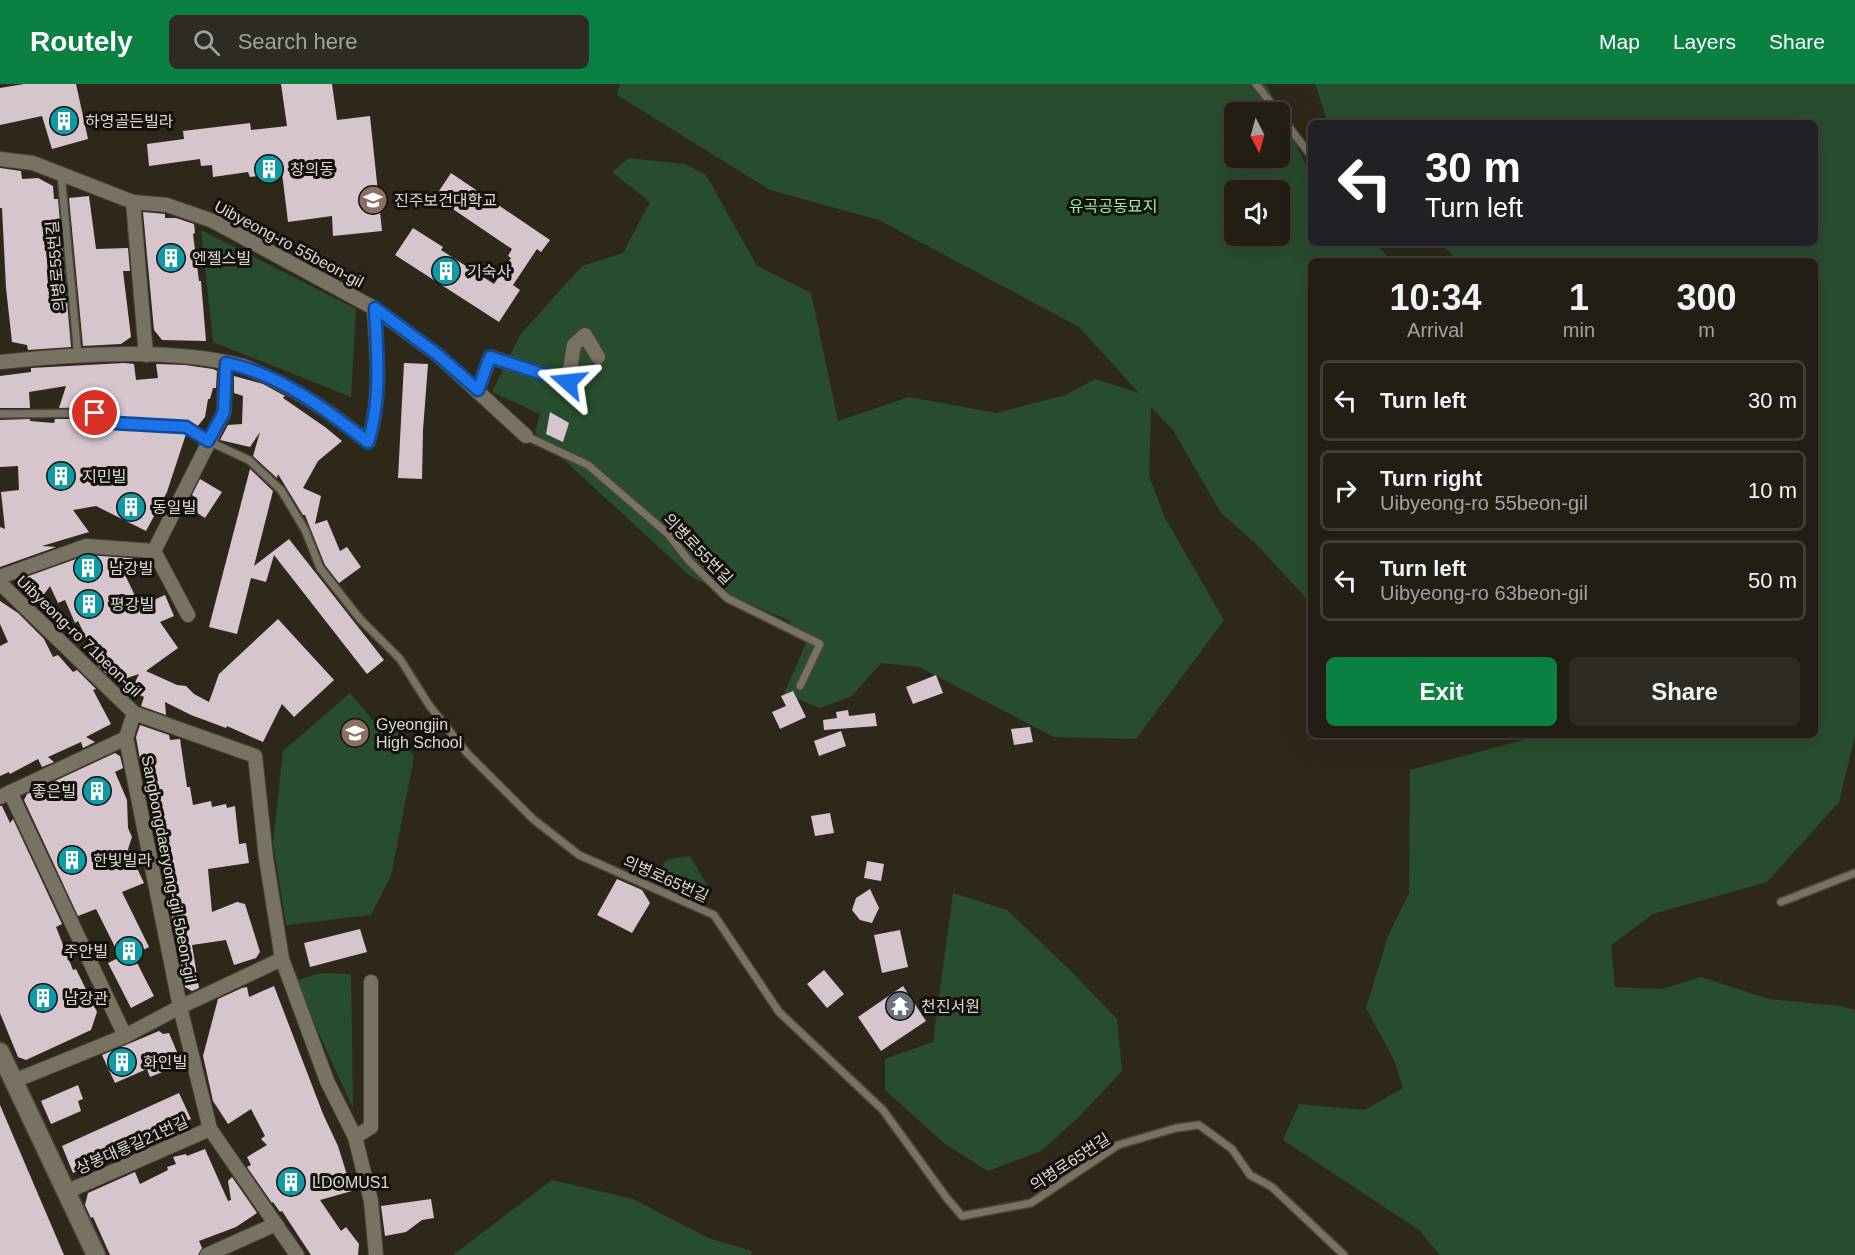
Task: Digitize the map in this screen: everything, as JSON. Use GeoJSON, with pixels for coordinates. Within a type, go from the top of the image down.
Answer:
{"type":"FeatureCollection","features":[{"type":"Feature","properties":{"kind":"street","name":"Uibyeong-ro 55beon-gil"},"geometry":{"type":"LineString","coordinates":[[0,159],[33,163],[134,202],[166,205],[213,221],[375,308],[438,355],[526,436]]}},
{"type":"Feature","properties":{"kind":"street"},"geometry":{"type":"LineString","coordinates":[[134,202],[146,355]]}},
{"type":"Feature","properties":{"kind":"street"},"geometry":{"type":"LineString","coordinates":[[0,362],[43,357],[146,355],[245,367],[298,391],[368,442],[372,430],[379,370],[375,308]]}},
{"type":"Feature","properties":{"kind":"street"},"geometry":{"type":"LineString","coordinates":[[478,390],[490,357],[568,382],[574,345],[585,335],[598,357]]}},
{"type":"Feature","properties":{"kind":"street"},"geometry":{"type":"LineString","coordinates":[[189,615],[154,550],[224,412],[226,363]]}},
{"type":"Feature","properties":{"kind":"street","name":"Uibyeong-ro 71beon-gil"},"geometry":{"type":"LineString","coordinates":[[0,577],[86,546],[154,550]]}},
{"type":"Feature","properties":{"kind":"street","name":"Uibyeong-ro 71beon-gil"},"geometry":{"type":"LineString","coordinates":[[0,583],[134,713]]}},
{"type":"Feature","properties":{"kind":"street"},"geometry":{"type":"LineString","coordinates":[[134,713],[255,756],[266,858],[282,960],[327,1081],[355,1137],[371,1201],[376,1255]]}},
{"type":"Feature","properties":{"kind":"street","name":"Sangbongdaeryong-gil 5beon-gil"},"geometry":{"type":"LineString","coordinates":[[134,713],[126,738],[180,1007],[210,1129]]}},
{"type":"Feature","properties":{"kind":"street","name":"Sangbongdaeryong-gil 5beon-gil"},"geometry":{"type":"LineString","coordinates":[[125,1036],[5,794],[126,738]]}},
{"type":"Feature","properties":{"kind":"street"},"geometry":{"type":"LineString","coordinates":[[14,1081],[125,1036],[180,1007],[282,960]]}},
{"type":"Feature","properties":{"kind":"street"},"geometry":{"type":"LineString","coordinates":[[355,1137],[370,1127],[371,982]]}},
{"type":"Feature","properties":{"kind":"street"},"geometry":{"type":"LineString","coordinates":[[0,1052],[96,1255]]}},
{"type":"Feature","properties":{"kind":"street"},"geometry":{"type":"LineString","coordinates":[[210,1129],[297,1255]]}},
{"type":"Feature","properties":{"kind":"street","name":"상봉대룡길21번길"},"geometry":{"type":"LineString","coordinates":[[66,1192],[210,1129]]}},
{"type":"Feature","properties":{"kind":"street"},"geometry":{"type":"LineString","coordinates":[[207,1255],[276,1224]]}},
{"type":"Feature","properties":{"kind":"lane"},"geometry":{"type":"LineString","coordinates":[[1256,84],[1270,102]]}},
{"type":"Feature","properties":{"kind":"lane"},"geometry":{"type":"LineString","coordinates":[[1290,128],[1308,152]]}},
{"type":"Feature","properties":{"kind":"lane","name":"의병로55번길"},"geometry":{"type":"LineString","coordinates":[[61,174],[78,357]]}},
{"type":"Feature","properties":{"kind":"lane","name":"의병로65번길"},"geometry":{"type":"LineString","coordinates":[[0,414],[95,413],[114,423],[186,427],[208,441],[249,460],[281,490],[305,530],[320,568],[360,619],[400,659],[429,705],[466,753],[533,819],[579,855],[714,915],[779,1012],[883,1110],[962,1216],[1031,1203],[1118,1145],[1176,1128],[1198,1125],[1232,1149],[1250,1175],[1272,1187],[1344,1255]]}},
{"type":"Feature","properties":{"kind":"lane","name":"의병로55번길"},"geometry":{"type":"LineString","coordinates":[[526,436],[588,465],[668,534],[689,561],[727,598],[820,644],[800,686]]}},
{"type":"Feature","properties":{"kind":"lane"},"geometry":{"type":"LineString","coordinates":[[1781,902],[1855,873]]}},
{"type":"Feature","properties":{"kind":"green space","name":"유곡공동묘지"},"geometry":{"type":"Polygon","coordinates":[[[620,84],[1266,84],[1275,102],[1224,102],[1224,168],[1290,168],[1290,132],[1308,169],[1308,246],[1378,246],[1389,258],[1308,258],[1308,602],[1255,543],[1221,513],[1173,430],[1151,407],[1149,476],[1165,518],[1224,620],[1136,739],[1054,737],[919,667],[881,663],[852,696],[820,708],[784,694],[807,641],[788,620],[690,576],[535,433],[540,414],[492,392],[520,335],[582,266],[623,253],[650,202],[612,172],[629,158],[685,164],[706,175],[757,266],[811,293],[838,421],[909,397],[996,413],[1066,395],[1095,379],[1139,393],[1079,327],[879,220],[770,190],[617,95],[620,84]]]}},
{"type":"Feature","properties":{"kind":"green space"},"geometry":{"type":"Polygon","coordinates":[[[1315,84],[1855,84],[1855,736],[1839,802],[1767,882],[1653,914],[1611,945],[1615,987],[1662,989],[1701,977],[1769,999],[1841,1006],[1855,1010],[1855,1255],[1440,1255],[1419,1230],[1283,1140],[1299,1104],[1365,1110],[1403,1088],[1395,1062],[1366,1008],[1388,936],[1409,893],[1410,770],[1531,738],[1818,738],[1818,258],[1455,258],[1443,246],[1818,246],[1818,120],[1327,120],[1315,84]]]}},
{"type":"Feature","properties":{"kind":"green space"},"geometry":{"type":"Polygon","coordinates":[[[201,230],[356,309],[351,397],[213,342],[201,230]]]}},
{"type":"Feature","properties":{"kind":"green space"},"geometry":{"type":"Polygon","coordinates":[[[350,693],[380,729],[397,730],[414,757],[391,876],[371,915],[286,925],[273,843],[283,751],[350,693]]]}},
{"type":"Feature","properties":{"kind":"green space"},"geometry":{"type":"Polygon","coordinates":[[[690,856],[710,890],[699,900],[667,880],[663,863],[669,859],[690,856]]]}},
{"type":"Feature","properties":{"kind":"green space"},"geometry":{"type":"Polygon","coordinates":[[[953,893],[1007,910],[1117,1019],[1122,1071],[1080,1116],[1041,1151],[988,1171],[945,1144],[885,1090],[885,1059],[933,1042],[953,893]]]}},
{"type":"Feature","properties":{"kind":"green space"},"geometry":{"type":"Polygon","coordinates":[[[321,973],[351,974],[353,1108],[295,981],[321,973]]]}},
{"type":"Feature","properties":{"kind":"green space"},"geometry":{"type":"Polygon","coordinates":[[[552,1180],[633,1199],[708,1238],[752,1251],[751,1255],[453,1255],[552,1180]]]}},
{"type":"Feature","properties":{"kind":"building","name":"하영골든빌라"},"geometry":{"type":"Polygon","coordinates":[[[24,84],[76,84],[88,139],[52,149],[42,116],[0,125],[0,88],[24,84]]]}},
{"type":"Feature","properties":{"kind":"building"},"geometry":{"type":"Polygon","coordinates":[[[281,84],[332,84],[337,120],[370,116],[382,231],[333,236],[332,216],[288,222],[282,173],[250,177],[248,172],[213,177],[212,165],[201,166],[200,159],[149,166],[147,144],[184,139],[183,131],[250,123],[251,130],[287,126],[281,84]]]}},
{"type":"Feature","properties":{"kind":"building"},"geometry":{"type":"Polygon","coordinates":[[[0,168],[21,171],[22,179],[38,178],[53,186],[54,199],[58,199],[71,347],[28,350],[27,345],[12,342],[6,288],[2,208],[0,208],[0,168]]]}},
{"type":"Feature","properties":{"kind":"building"},"geometry":{"type":"Polygon","coordinates":[[[451,173],[550,240],[541,252],[537,249],[513,285],[520,290],[499,322],[395,255],[413,228],[443,247],[441,250],[494,284],[511,258],[508,256],[512,249],[435,197],[451,173]]]}},
{"type":"Feature","properties":{"kind":"building"},"geometry":{"type":"Polygon","coordinates":[[[89,196],[96,249],[128,248],[130,271],[123,271],[131,337],[121,344],[83,346],[69,198],[89,196]]]}},
{"type":"Feature","properties":{"kind":"building"},"geometry":{"type":"Polygon","coordinates":[[[143,212],[165,214],[165,218],[176,218],[194,224],[195,233],[193,234],[199,281],[201,281],[206,341],[162,340],[154,330],[143,212]]]}},
{"type":"Feature","properties":{"kind":"building"},"geometry":{"type":"Polygon","coordinates":[[[404,363],[428,364],[422,479],[398,478],[404,363]]]}},
{"type":"Feature","properties":{"kind":"building"},"geometry":{"type":"Polygon","coordinates":[[[134,364],[136,380],[158,378],[156,364],[185,365],[217,371],[216,388],[213,388],[210,399],[208,399],[205,417],[197,427],[186,421],[116,417],[95,407],[59,408],[66,386],[29,392],[30,408],[0,408],[0,376],[31,372],[31,368],[134,364]]]}},
{"type":"Feature","properties":{"kind":"building"},"geometry":{"type":"Polygon","coordinates":[[[234,376],[263,384],[285,396],[283,398],[342,441],[318,461],[303,488],[321,496],[315,524],[327,520],[340,551],[347,547],[361,567],[339,583],[325,565],[305,515],[278,474],[277,478],[253,456],[260,432],[250,447],[220,440],[228,425],[242,424],[243,396],[234,393],[234,376]]]}},
{"type":"Feature","properties":{"kind":"building"},"geometry":{"type":"Polygon","coordinates":[[[550,412],[569,423],[563,442],[546,434],[550,412]]]}},
{"type":"Feature","properties":{"kind":"building"},"geometry":{"type":"Polygon","coordinates":[[[30,419],[30,421],[54,423],[55,419],[94,419],[113,429],[186,434],[167,492],[146,531],[96,506],[73,510],[89,532],[42,546],[56,547],[0,567],[0,527],[5,529],[1,492],[19,490],[18,466],[0,467],[0,420],[30,419]]]}},
{"type":"Feature","properties":{"kind":"building"},"geometry":{"type":"Polygon","coordinates":[[[250,469],[273,491],[254,566],[289,539],[384,660],[367,674],[274,555],[266,582],[251,578],[237,634],[209,627],[250,469]]]}},
{"type":"Feature","properties":{"kind":"building"},"geometry":{"type":"Polygon","coordinates":[[[200,479],[222,492],[205,518],[188,507],[195,497],[192,495],[200,479]]]}},
{"type":"Feature","properties":{"kind":"building"},"geometry":{"type":"Polygon","coordinates":[[[87,555],[142,559],[144,561],[140,571],[126,577],[140,606],[165,595],[174,616],[160,622],[178,648],[146,671],[177,685],[186,686],[194,694],[209,702],[219,674],[278,619],[334,680],[294,717],[282,704],[263,742],[227,726],[226,728],[191,715],[165,702],[166,715],[141,706],[144,697],[131,691],[139,674],[115,682],[96,664],[98,663],[78,621],[75,623],[65,600],[58,603],[50,586],[36,605],[22,592],[23,578],[87,555]]]}},
{"type":"Feature","properties":{"kind":"building"},"geometry":{"type":"Polygon","coordinates":[[[0,601],[18,613],[44,639],[53,657],[58,655],[73,672],[77,670],[96,689],[93,690],[111,724],[86,737],[95,742],[83,748],[81,742],[48,757],[54,762],[42,767],[38,759],[10,774],[9,772],[0,776],[0,646],[8,642],[0,624],[0,601]]]}},
{"type":"Feature","properties":{"kind":"building"},"geometry":{"type":"Polygon","coordinates":[[[936,675],[943,693],[913,704],[906,687],[936,675]]]}},
{"type":"Feature","properties":{"kind":"building"},"geometry":{"type":"Polygon","coordinates":[[[793,691],[806,717],[780,729],[772,712],[786,706],[781,696],[793,691]]]}},
{"type":"Feature","properties":{"kind":"building"},"geometry":{"type":"Polygon","coordinates":[[[848,710],[849,716],[875,713],[877,726],[824,730],[823,720],[837,718],[836,712],[848,710]]]}},
{"type":"Feature","properties":{"kind":"building"},"geometry":{"type":"Polygon","coordinates":[[[140,725],[169,735],[170,740],[180,739],[187,787],[190,787],[193,805],[211,801],[212,807],[226,804],[227,808],[235,806],[239,844],[246,843],[249,863],[208,869],[212,912],[237,902],[245,904],[260,952],[256,958],[234,965],[226,940],[192,945],[199,988],[192,991],[185,987],[170,908],[174,907],[150,813],[143,764],[140,760],[136,737],[140,725]]]}},
{"type":"Feature","properties":{"kind":"building"},"geometry":{"type":"Polygon","coordinates":[[[1030,727],[1033,742],[1014,745],[1011,729],[1030,727]]]}},
{"type":"Feature","properties":{"kind":"building"},"geometry":{"type":"Polygon","coordinates":[[[841,731],[846,746],[819,756],[814,741],[841,731]]]}},
{"type":"Feature","properties":{"kind":"building"},"geometry":{"type":"Polygon","coordinates":[[[115,753],[120,756],[123,768],[115,772],[127,800],[128,828],[132,837],[128,849],[144,883],[122,892],[149,947],[133,955],[154,996],[131,1008],[108,963],[120,957],[96,909],[78,916],[24,800],[27,794],[115,753]]]}},
{"type":"Feature","properties":{"kind":"building"},"geometry":{"type":"Polygon","coordinates":[[[0,806],[10,823],[13,819],[62,924],[56,927],[73,970],[76,969],[97,1012],[91,1030],[26,1060],[18,1057],[0,1013],[0,806]]]}},
{"type":"Feature","properties":{"kind":"building"},"geometry":{"type":"Polygon","coordinates":[[[830,813],[834,833],[815,836],[811,816],[830,813]]]}},
{"type":"Feature","properties":{"kind":"building"},"geometry":{"type":"Polygon","coordinates":[[[867,861],[884,864],[881,881],[864,878],[867,861]]]}},
{"type":"Feature","properties":{"kind":"building"},"geometry":{"type":"Polygon","coordinates":[[[617,879],[642,890],[650,903],[632,933],[597,915],[617,879]]]}},
{"type":"Feature","properties":{"kind":"building"},"geometry":{"type":"Polygon","coordinates":[[[870,889],[879,908],[872,923],[860,920],[852,910],[856,898],[870,889]]]}},
{"type":"Feature","properties":{"kind":"building"},"geometry":{"type":"Polygon","coordinates":[[[360,929],[367,952],[310,967],[304,943],[360,929]]]}},
{"type":"Feature","properties":{"kind":"building"},"geometry":{"type":"Polygon","coordinates":[[[900,930],[908,967],[882,973],[874,935],[900,930]]]}},
{"type":"Feature","properties":{"kind":"building"},"geometry":{"type":"Polygon","coordinates":[[[824,970],[844,994],[827,1008],[807,984],[824,970]]]}},
{"type":"Feature","properties":{"kind":"building"},"geometry":{"type":"Polygon","coordinates":[[[274,986],[323,1114],[338,1146],[352,1191],[320,1200],[341,1231],[346,1227],[359,1244],[358,1255],[311,1255],[282,1211],[280,1212],[272,1203],[247,1167],[251,1165],[247,1157],[267,1145],[261,1139],[265,1136],[251,1109],[228,1124],[213,1101],[203,1056],[218,999],[242,988],[247,987],[249,997],[274,986]]]}},
{"type":"Feature","properties":{"kind":"building"},"geometry":{"type":"Polygon","coordinates":[[[903,986],[926,1021],[881,1051],[858,1017],[903,986]]]}},
{"type":"Feature","properties":{"kind":"building"},"geometry":{"type":"Polygon","coordinates":[[[159,1031],[163,1034],[169,1033],[182,1064],[150,1077],[147,1069],[115,1083],[102,1055],[159,1031]]]}},
{"type":"Feature","properties":{"kind":"building"},"geometry":{"type":"Polygon","coordinates":[[[78,1085],[83,1099],[78,1101],[81,1111],[51,1124],[41,1101],[78,1085]]]}},
{"type":"Feature","properties":{"kind":"building"},"geometry":{"type":"Polygon","coordinates":[[[179,1093],[191,1119],[73,1173],[62,1146],[179,1093]]]}},
{"type":"Feature","properties":{"kind":"building"},"geometry":{"type":"Polygon","coordinates":[[[0,1105],[64,1255],[0,1255],[0,1105]]]}},
{"type":"Feature","properties":{"kind":"building"},"geometry":{"type":"Polygon","coordinates":[[[205,1149],[228,1201],[231,1200],[228,1181],[232,1177],[257,1213],[236,1227],[199,1241],[202,1248],[198,1255],[110,1255],[85,1205],[88,1193],[135,1172],[140,1184],[176,1164],[173,1157],[186,1154],[187,1156],[205,1149]]]}},
{"type":"Feature","properties":{"kind":"building"},"geometry":{"type":"Polygon","coordinates":[[[431,1199],[434,1218],[422,1220],[406,1232],[385,1236],[381,1206],[431,1199]]]}},
{"type":"Feature","properties":{"kind":"place","name":"하영골든빌라"},"geometry":{"type":"Point","coordinates":[64,121]}},
{"type":"Feature","properties":{"kind":"place","name":"창의동"},"geometry":{"type":"Point","coordinates":[269,169]}},
{"type":"Feature","properties":{"kind":"place","name":"진주보건대학교"},"geometry":{"type":"Point","coordinates":[373,200]}},
{"type":"Feature","properties":{"kind":"place","name":"엔젤스빌"},"geometry":{"type":"Point","coordinates":[171,258]}},
{"type":"Feature","properties":{"kind":"place","name":"기숙사"},"geometry":{"type":"Point","coordinates":[446,271]}},
{"type":"Feature","properties":{"kind":"place","name":"지민빌"},"geometry":{"type":"Point","coordinates":[61,476]}},
{"type":"Feature","properties":{"kind":"place","name":"동일빌"},"geometry":{"type":"Point","coordinates":[131,507]}},
{"type":"Feature","properties":{"kind":"place","name":"남강빌"},"geometry":{"type":"Point","coordinates":[88,568]}},
{"type":"Feature","properties":{"kind":"place","name":"평강빌"},"geometry":{"type":"Point","coordinates":[89,604]}},
{"type":"Feature","properties":{"kind":"place","name":"Gyeongjin High School"},"geometry":{"type":"Point","coordinates":[355,733]}},
{"type":"Feature","properties":{"kind":"place","name":"좋은빌"},"geometry":{"type":"Point","coordinates":[97,791]}},
{"type":"Feature","properties":{"kind":"place","name":"한빛빌라"},"geometry":{"type":"Point","coordinates":[72,860]}},
{"type":"Feature","properties":{"kind":"place","name":"주안빌"},"geometry":{"type":"Point","coordinates":[129,951]}},
{"type":"Feature","properties":{"kind":"place","name":"남강관"},"geometry":{"type":"Point","coordinates":[43,998]}},
{"type":"Feature","properties":{"kind":"place","name":"천진서원"},"geometry":{"type":"Point","coordinates":[900,1006]}},
{"type":"Feature","properties":{"kind":"place","name":"화인빌"},"geometry":{"type":"Point","coordinates":[122,1062]}},
{"type":"Feature","properties":{"kind":"place","name":"LDOMUS1"},"geometry":{"type":"Point","coordinates":[291,1182]}},
{"type":"Feature","properties":{"kind":"route"},"geometry":{"type":"LineString","coordinates":[[95,413],[114,423],[186,427],[208,441],[224,412],[226,363],[245,367],[298,391],[368,442],[372,430],[379,370],[375,308],[388,320],[400,326],[438,355],[478,390],[490,357],[568,382]]}}]}
